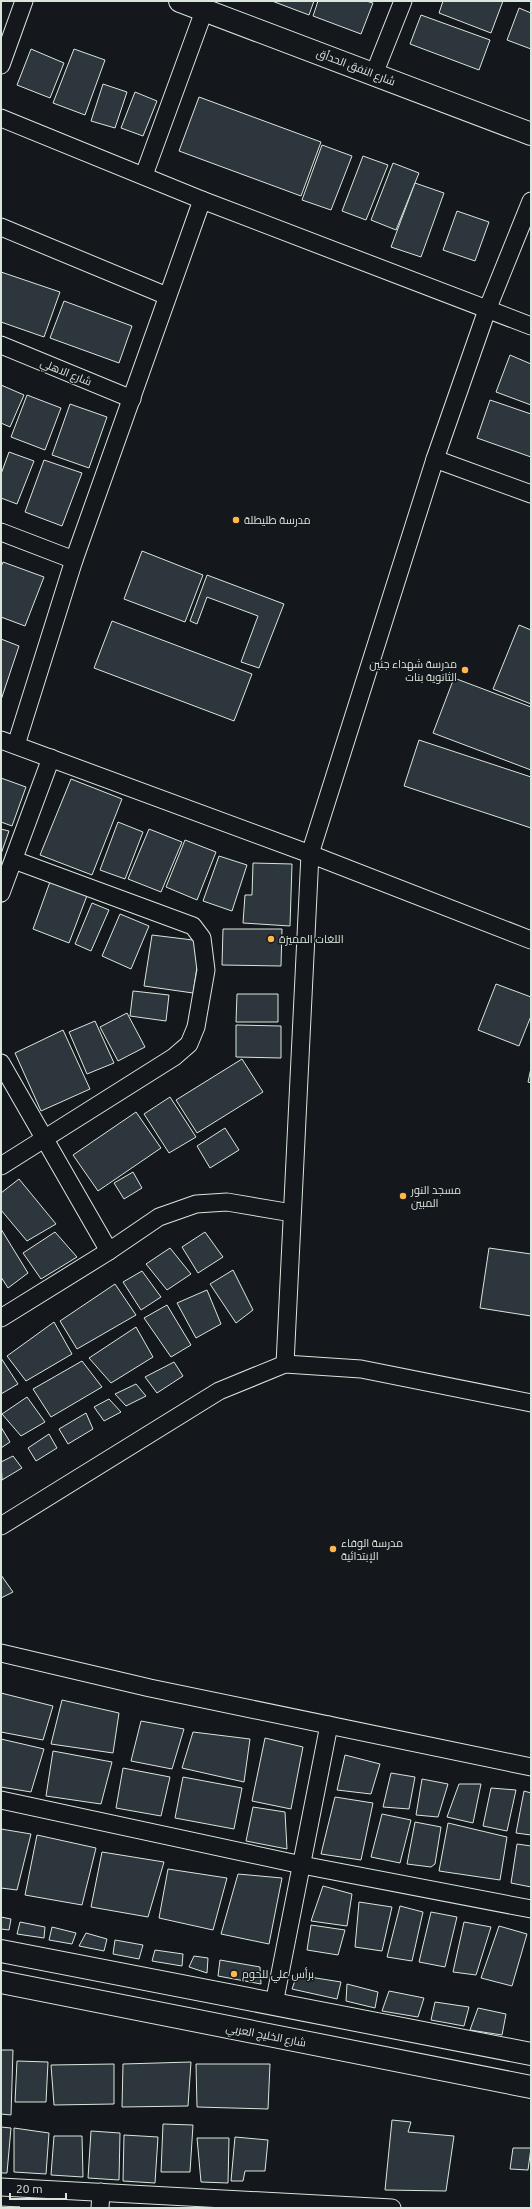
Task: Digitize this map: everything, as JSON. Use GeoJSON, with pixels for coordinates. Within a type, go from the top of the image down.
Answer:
{"type":"FeatureCollection","features":[{"type":"Feature","properties":{"kind":"main road","name":"شارع النفق الحدأق"},"geometry":{"type":"LineString","coordinates":[[180,1],[531,134]]}},
{"type":"Feature","properties":{"kind":"main road"},"geometry":{"type":"LineString","coordinates":[[1,1951],[531,2054]]}},
{"type":"Feature","properties":{"kind":"main road","name":"شارع الخليج العربي"},"geometry":{"type":"LineString","coordinates":[[1,1982],[531,2087]]}},
{"type":"Feature","properties":{"kind":"street"},"geometry":{"type":"LineString","coordinates":[[1,65],[24,1]]}},
{"type":"Feature","properties":{"kind":"street"},"geometry":{"type":"LineString","coordinates":[[374,74],[404,1]]}},
{"type":"Feature","properties":{"kind":"street"},"geometry":{"type":"LineString","coordinates":[[144,175],[204,11]]}},
{"type":"Feature","properties":{"kind":"street"},"geometry":{"type":"LineString","coordinates":[[1,118],[144,175],[202,200],[531,326]]}},
{"type":"Feature","properties":{"kind":"street"},"geometry":{"type":"LineString","coordinates":[[202,200],[8,742],[310,854],[531,940]]}},
{"type":"Feature","properties":{"kind":"street"},"geometry":{"type":"LineString","coordinates":[[285,1364],[310,854],[435,458],[488,310],[531,201]]}},
{"type":"Feature","properties":{"kind":"street"},"geometry":{"type":"LineString","coordinates":[[1,227],[167,296]]}},
{"type":"Feature","properties":{"kind":"street","name":"شارع الاهلي"},"geometry":{"type":"LineString","coordinates":[[1,345],[132,399]]}},
{"type":"Feature","properties":{"kind":"street"},"geometry":{"type":"LineString","coordinates":[[435,458],[531,494]]}},
{"type":"Feature","properties":{"kind":"street"},"geometry":{"type":"LineString","coordinates":[[1,532],[74,560]]}},
{"type":"Feature","properties":{"kind":"street"},"geometry":{"type":"LineString","coordinates":[[1,892],[51,758]]}},
{"type":"Feature","properties":{"kind":"street"},"geometry":{"type":"LineString","coordinates":[[1,1166],[45,1140],[174,1057],[189,1044],[196,1027],[206,970],[202,938],[193,926],[14,860]]}},
{"type":"Feature","properties":{"kind":"street"},"geometry":{"type":"LineString","coordinates":[[1,1063],[109,1251]]}},
{"type":"Feature","properties":{"kind":"street"},"geometry":{"type":"LineString","coordinates":[[1,1318],[109,1251],[159,1217],[196,1204],[226,1202],[292,1213]]}},
{"type":"Feature","properties":{"kind":"street"},"geometry":{"type":"LineString","coordinates":[[1,1526],[219,1391],[285,1364],[361,1369],[531,1402]]}},
{"type":"Feature","properties":{"kind":"street"},"geometry":{"type":"LineString","coordinates":[[1,1654],[150,1688],[531,1767]]}},
{"type":"Feature","properties":{"kind":"street"},"geometry":{"type":"LineString","coordinates":[[274,2004],[329,1725]]}},
{"type":"Feature","properties":{"kind":"street"},"geometry":{"type":"LineString","coordinates":[[1,1800],[302,1865],[531,1909]]}},
{"type":"Feature","properties":{"kind":"street"},"geometry":{"type":"LineString","coordinates":[[1,2186],[101,2200],[392,2208]]}},
{"type":"Feature","properties":{"kind":"building"},"geometry":{"type":"Polygon","coordinates":[[[272,1],[314,1],[309,15],[272,1]]]}},
{"type":"Feature","properties":{"kind":"building"},"geometry":{"type":"Polygon","coordinates":[[[318,1],[366,1],[373,3],[361,34],[313,16],[318,1]]]}},
{"type":"Feature","properties":{"kind":"building"},"geometry":{"type":"Polygon","coordinates":[[[443,1],[503,1],[491,33],[439,13],[443,1]]]}},
{"type":"Feature","properties":{"kind":"building"},"geometry":{"type":"Polygon","coordinates":[[[519,8],[531,13],[531,49],[507,40],[519,8]]]}},
{"type":"Feature","properties":{"kind":"building"},"geometry":{"type":"Polygon","coordinates":[[[421,15],[490,40],[479,70],[410,44],[421,15]]]}},
{"type":"Feature","properties":{"kind":"building"},"geometry":{"type":"Polygon","coordinates":[[[31,49],[64,63],[50,98],[17,85],[31,49]]]}},
{"type":"Feature","properties":{"kind":"building"},"geometry":{"type":"Polygon","coordinates":[[[74,49],[105,60],[85,115],[53,103],[74,49]]]}},
{"type":"Feature","properties":{"kind":"building"},"geometry":{"type":"Polygon","coordinates":[[[103,84],[127,92],[115,128],[91,121],[103,84]]]}},
{"type":"Feature","properties":{"kind":"building"},"geometry":{"type":"Polygon","coordinates":[[[135,92],[157,101],[143,136],[121,128],[135,92]]]}},
{"type":"Feature","properties":{"kind":"building"},"geometry":{"type":"Polygon","coordinates":[[[199,97],[321,142],[301,196],[179,151],[199,97]]]}},
{"type":"Feature","properties":{"kind":"building"},"geometry":{"type":"Polygon","coordinates":[[[322,145],[352,156],[331,210],[302,200],[322,145]]]}},
{"type":"Feature","properties":{"kind":"building"},"geometry":{"type":"Polygon","coordinates":[[[363,156],[388,165],[366,220],[342,211],[363,156]]]}},
{"type":"Feature","properties":{"kind":"building"},"geometry":{"type":"Polygon","coordinates":[[[393,163],[419,173],[396,230],[371,220],[393,163]]]}},
{"type":"Feature","properties":{"kind":"building"},"geometry":{"type":"Polygon","coordinates":[[[415,183],[444,193],[421,257],[391,247],[415,183]]]}},
{"type":"Feature","properties":{"kind":"building"},"geometry":{"type":"Polygon","coordinates":[[[457,211],[489,222],[475,261],[443,250],[457,211]]]}},
{"type":"Feature","properties":{"kind":"building"},"geometry":{"type":"Polygon","coordinates":[[[1,272],[60,292],[44,337],[1,322],[1,272]]]}},
{"type":"Feature","properties":{"kind":"building"},"geometry":{"type":"Polygon","coordinates":[[[64,301],[132,326],[119,363],[50,338],[64,301]]]}},
{"type":"Feature","properties":{"kind":"building"},"geometry":{"type":"Polygon","coordinates":[[[510,355],[531,364],[531,405],[496,392],[510,355]]]}},
{"type":"Feature","properties":{"kind":"building"},"geometry":{"type":"Polygon","coordinates":[[[1,385],[24,395],[10,427],[1,423],[1,385]]]}},
{"type":"Feature","properties":{"kind":"building"},"geometry":{"type":"Polygon","coordinates":[[[27,395],[61,408],[45,450],[11,437],[27,395]]]}},
{"type":"Feature","properties":{"kind":"building"},"geometry":{"type":"Polygon","coordinates":[[[490,400],[531,414],[531,457],[477,438],[490,400]]]}},
{"type":"Feature","properties":{"kind":"building"},"geometry":{"type":"Polygon","coordinates":[[[70,404],[107,417],[89,468],[52,455],[70,404]]]}},
{"type":"Feature","properties":{"kind":"building"},"geometry":{"type":"Polygon","coordinates":[[[9,452],[34,461],[17,504],[1,498],[1,474],[9,452]]]}},
{"type":"Feature","properties":{"kind":"building"},"geometry":{"type":"Polygon","coordinates":[[[44,460],[82,473],[62,526],[25,512],[44,460]]]}},
{"type":"Feature","properties":{"kind":"building"},"geometry":{"type":"Polygon","coordinates":[[[142,551],[203,575],[185,622],[124,599],[142,551]]]}},
{"type":"Feature","properties":{"kind":"building"},"geometry":{"type":"Polygon","coordinates":[[[3,562],[44,577],[25,626],[1,617],[1,567],[3,562]]]}},
{"type":"Feature","properties":{"kind":"building"},"geometry":{"type":"Polygon","coordinates":[[[207,575],[284,604],[259,668],[241,662],[258,616],[207,597],[197,624],[190,621],[207,575]]]}},
{"type":"Feature","properties":{"kind":"building"},"geometry":{"type":"Polygon","coordinates":[[[112,621],[252,674],[234,721],[94,668],[112,621]]]}},
{"type":"Feature","properties":{"kind":"building"},"geometry":{"type":"Polygon","coordinates":[[[519,625],[531,630],[531,704],[493,689],[519,625]]]}},
{"type":"Feature","properties":{"kind":"building"},"geometry":{"type":"Polygon","coordinates":[[[1,639],[19,646],[1,700],[1,639]]]}},
{"type":"Feature","properties":{"kind":"building"},"geometry":{"type":"Polygon","coordinates":[[[454,678],[531,707],[531,770],[433,733],[454,678]]]}},
{"type":"Feature","properties":{"kind":"building"},"geometry":{"type":"Polygon","coordinates":[[[419,740],[531,777],[531,828],[404,786],[419,740]]]}},
{"type":"Feature","properties":{"kind":"building"},"geometry":{"type":"Polygon","coordinates":[[[1,778],[26,787],[12,826],[1,822],[1,778]]]}},
{"type":"Feature","properties":{"kind":"building"},"geometry":{"type":"Polygon","coordinates":[[[71,779],[122,799],[92,875],[40,855],[71,779]]]}},
{"type":"Feature","properties":{"kind":"building"},"geometry":{"type":"Polygon","coordinates":[[[118,822],[143,832],[125,879],[100,870],[118,822]]]}},
{"type":"Feature","properties":{"kind":"building"},"geometry":{"type":"Polygon","coordinates":[[[1,829],[9,831],[1,854],[1,829]]]}},
{"type":"Feature","properties":{"kind":"building"},"geometry":{"type":"Polygon","coordinates":[[[149,829],[182,842],[161,892],[128,879],[149,829]]]}},
{"type":"Feature","properties":{"kind":"building"},"geometry":{"type":"Polygon","coordinates":[[[185,840],[216,852],[197,900],[166,887],[185,840]]]}},
{"type":"Feature","properties":{"kind":"building"},"geometry":{"type":"Polygon","coordinates":[[[219,856],[247,865],[232,911],[203,901],[219,856]]]}},
{"type":"Feature","properties":{"kind":"building"},"geometry":{"type":"Polygon","coordinates":[[[253,863],[292,864],[290,926],[243,923],[245,895],[252,895],[253,863]]]}},
{"type":"Feature","properties":{"kind":"building"},"geometry":{"type":"Polygon","coordinates":[[[51,879],[88,893],[69,943],[33,929],[51,879]]]}},
{"type":"Feature","properties":{"kind":"building"},"geometry":{"type":"Polygon","coordinates":[[[92,903],[109,910],[91,951],[75,944],[92,903]]]}},
{"type":"Feature","properties":{"kind":"building"},"geometry":{"type":"Polygon","coordinates":[[[120,914],[149,926],[131,969],[102,956],[120,914]]]}},
{"type":"Feature","properties":{"kind":"building"},"geometry":{"type":"Polygon","coordinates":[[[223,929],[282,929],[281,966],[222,965],[223,929]]]}},
{"type":"Feature","properties":{"kind":"building"},"geometry":{"type":"Polygon","coordinates":[[[152,935],[201,941],[193,993],[144,986],[152,935]]]}},
{"type":"Feature","properties":{"kind":"building"},"geometry":{"type":"Polygon","coordinates":[[[496,984],[531,997],[531,1016],[519,1046],[478,1030],[496,984]]]}},
{"type":"Feature","properties":{"kind":"building"},"geometry":{"type":"Polygon","coordinates":[[[133,991],[169,995],[166,1021],[130,1016],[133,991]]]}},
{"type":"Feature","properties":{"kind":"building"},"geometry":{"type":"Polygon","coordinates":[[[237,994],[278,994],[278,1022],[236,1022],[237,994]]]}},
{"type":"Feature","properties":{"kind":"building"},"geometry":{"type":"Polygon","coordinates":[[[127,1013],[145,1047],[118,1061],[100,1027],[127,1013]]]}},
{"type":"Feature","properties":{"kind":"building"},"geometry":{"type":"Polygon","coordinates":[[[95,1021],[114,1063],[87,1074],[69,1032],[95,1021]]]}},
{"type":"Feature","properties":{"kind":"building"},"geometry":{"type":"Polygon","coordinates":[[[236,1025],[281,1026],[281,1058],[236,1057],[236,1025]]]}},
{"type":"Feature","properties":{"kind":"building"},"geometry":{"type":"Polygon","coordinates":[[[63,1030],[90,1089],[41,1111],[15,1053],[63,1030]]]}},
{"type":"Feature","properties":{"kind":"building"},"geometry":{"type":"Polygon","coordinates":[[[242,1059],[263,1092],[197,1133],[176,1100],[242,1059]]]}},
{"type":"Feature","properties":{"kind":"building"},"geometry":{"type":"Polygon","coordinates":[[[531,1068],[531,1083],[528,1082],[531,1068]]]}},
{"type":"Feature","properties":{"kind":"building"},"geometry":{"type":"Polygon","coordinates":[[[170,1097],[196,1137],[169,1153],[144,1114],[170,1097]]]}},
{"type":"Feature","properties":{"kind":"building"},"geometry":{"type":"Polygon","coordinates":[[[136,1112],[161,1148],[98,1191],[73,1155],[136,1112]]]}},
{"type":"Feature","properties":{"kind":"building"},"geometry":{"type":"Polygon","coordinates":[[[225,1128],[239,1150],[210,1168],[197,1146],[225,1128]]]}},
{"type":"Feature","properties":{"kind":"building"},"geometry":{"type":"Polygon","coordinates":[[[133,1172],[142,1188],[124,1199],[114,1183],[133,1172]]]}},
{"type":"Feature","properties":{"kind":"building"},"geometry":{"type":"Polygon","coordinates":[[[19,1179],[56,1224],[27,1241],[1,1210],[1,1193],[19,1179]]]}},
{"type":"Feature","properties":{"kind":"building"},"geometry":{"type":"Polygon","coordinates":[[[1,1229],[28,1273],[8,1288],[1,1277],[1,1229]]]}},
{"type":"Feature","properties":{"kind":"building"},"geometry":{"type":"Polygon","coordinates":[[[55,1232],[77,1257],[41,1279],[23,1253],[55,1232]]]}},
{"type":"Feature","properties":{"kind":"building"},"geometry":{"type":"Polygon","coordinates":[[[205,1232],[223,1257],[198,1273],[182,1247],[205,1232]]]}},
{"type":"Feature","properties":{"kind":"building"},"geometry":{"type":"Polygon","coordinates":[[[170,1248],[191,1274],[167,1290],[146,1264],[170,1248]]]}},
{"type":"Feature","properties":{"kind":"building"},"geometry":{"type":"Polygon","coordinates":[[[489,1248],[531,1254],[531,1316],[480,1308],[489,1248]]]}},
{"type":"Feature","properties":{"kind":"building"},"geometry":{"type":"Polygon","coordinates":[[[233,1270],[253,1310],[236,1323],[210,1284],[233,1270]]]}},
{"type":"Feature","properties":{"kind":"building"},"geometry":{"type":"Polygon","coordinates":[[[142,1271],[161,1297],[141,1310],[123,1282],[142,1271]]]}},
{"type":"Feature","properties":{"kind":"building"},"geometry":{"type":"Polygon","coordinates":[[[115,1284],[136,1315],[77,1349],[60,1321],[115,1284]]]}},
{"type":"Feature","properties":{"kind":"building"},"geometry":{"type":"Polygon","coordinates":[[[207,1290],[221,1324],[196,1338],[177,1303],[207,1290]]]}},
{"type":"Feature","properties":{"kind":"building"},"geometry":{"type":"Polygon","coordinates":[[[167,1305],[191,1345],[171,1357],[144,1318],[167,1305]]]}},
{"type":"Feature","properties":{"kind":"building"},"geometry":{"type":"Polygon","coordinates":[[[54,1322],[72,1354],[26,1381],[7,1356],[54,1322]]]}},
{"type":"Feature","properties":{"kind":"building"},"geometry":{"type":"Polygon","coordinates":[[[136,1327],[153,1357],[111,1383],[89,1358],[136,1327]]]}},
{"type":"Feature","properties":{"kind":"building"},"geometry":{"type":"Polygon","coordinates":[[[1,1358],[18,1384],[1,1394],[1,1358]]]}},
{"type":"Feature","properties":{"kind":"building"},"geometry":{"type":"Polygon","coordinates":[[[82,1361],[102,1387],[51,1417],[33,1389],[82,1361]]]}},
{"type":"Feature","properties":{"kind":"building"},"geometry":{"type":"Polygon","coordinates":[[[174,1362],[183,1376],[157,1393],[145,1377],[174,1362]]]}},
{"type":"Feature","properties":{"kind":"building"},"geometry":{"type":"Polygon","coordinates":[[[136,1384],[146,1396],[126,1406],[115,1394],[136,1384]]]}},
{"type":"Feature","properties":{"kind":"building"},"geometry":{"type":"Polygon","coordinates":[[[27,1397],[45,1422],[21,1436],[2,1414],[27,1397]]]}},
{"type":"Feature","properties":{"kind":"building"},"geometry":{"type":"Polygon","coordinates":[[[109,1399],[121,1412],[104,1421],[94,1407],[109,1399]]]}},
{"type":"Feature","properties":{"kind":"building"},"geometry":{"type":"Polygon","coordinates":[[[86,1413],[93,1429],[68,1444],[59,1429],[86,1413]]]}},
{"type":"Feature","properties":{"kind":"building"},"geometry":{"type":"Polygon","coordinates":[[[1,1427],[10,1442],[1,1448],[1,1427]]]}},
{"type":"Feature","properties":{"kind":"building"},"geometry":{"type":"Polygon","coordinates":[[[49,1434],[57,1448],[36,1461],[28,1448],[49,1434]]]}},
{"type":"Feature","properties":{"kind":"building"},"geometry":{"type":"Polygon","coordinates":[[[13,1456],[22,1468],[2,1480],[1,1462],[13,1456]]]}},
{"type":"Feature","properties":{"kind":"building"},"geometry":{"type":"Polygon","coordinates":[[[1,1575],[13,1592],[1,1598],[1,1575]]]}},
{"type":"Feature","properties":{"kind":"building"},"geometry":{"type":"Polygon","coordinates":[[[1,1693],[53,1706],[43,1740],[1,1732],[1,1693]]]}},
{"type":"Feature","properties":{"kind":"building"},"geometry":{"type":"Polygon","coordinates":[[[62,1700],[119,1713],[113,1753],[51,1744],[62,1700]]]}},
{"type":"Feature","properties":{"kind":"building"},"geometry":{"type":"Polygon","coordinates":[[[141,1721],[184,1729],[172,1769],[131,1761],[141,1721]]]}},
{"type":"Feature","properties":{"kind":"building"},"geometry":{"type":"Polygon","coordinates":[[[193,1732],[250,1739],[244,1782],[182,1768],[193,1732]]]}},
{"type":"Feature","properties":{"kind":"building"},"geometry":{"type":"Polygon","coordinates":[[[265,1738],[303,1747],[291,1809],[252,1801],[265,1738]]]}},
{"type":"Feature","properties":{"kind":"building"},"geometry":{"type":"Polygon","coordinates":[[[1,1739],[44,1749],[31,1792],[1,1787],[1,1739]]]}},
{"type":"Feature","properties":{"kind":"building"},"geometry":{"type":"Polygon","coordinates":[[[53,1751],[112,1762],[101,1804],[46,1796],[53,1751]]]}},
{"type":"Feature","properties":{"kind":"building"},"geometry":{"type":"Polygon","coordinates":[[[345,1755],[380,1764],[371,1794],[337,1790],[345,1755]]]}},
{"type":"Feature","properties":{"kind":"building"},"geometry":{"type":"Polygon","coordinates":[[[123,1768],[170,1777],[161,1816],[116,1808],[123,1768]]]}},
{"type":"Feature","properties":{"kind":"building"},"geometry":{"type":"Polygon","coordinates":[[[391,1773],[415,1777],[409,1809],[383,1807],[391,1773]]]}},
{"type":"Feature","properties":{"kind":"building"},"geometry":{"type":"Polygon","coordinates":[[[183,1777],[242,1788],[234,1829],[175,1818],[183,1777]]]}},
{"type":"Feature","properties":{"kind":"building"},"geometry":{"type":"Polygon","coordinates":[[[422,1779],[448,1784],[438,1817],[416,1815],[422,1779]]]}},
{"type":"Feature","properties":{"kind":"building"},"geometry":{"type":"Polygon","coordinates":[[[459,1784],[481,1784],[473,1823],[447,1817],[459,1784]]]}},
{"type":"Feature","properties":{"kind":"building"},"geometry":{"type":"Polygon","coordinates":[[[491,1788],[516,1790],[507,1831],[483,1826],[491,1788]]]}},
{"type":"Feature","properties":{"kind":"building"},"geometry":{"type":"Polygon","coordinates":[[[524,1791],[531,1793],[531,1835],[516,1833],[524,1791]]]}},
{"type":"Feature","properties":{"kind":"building"},"geometry":{"type":"Polygon","coordinates":[[[335,1797],[373,1803],[361,1860],[321,1854],[335,1797]]]}},
{"type":"Feature","properties":{"kind":"building"},"geometry":{"type":"Polygon","coordinates":[[[253,1807],[285,1812],[287,1849],[246,1841],[253,1807]]]}},
{"type":"Feature","properties":{"kind":"building"},"geometry":{"type":"Polygon","coordinates":[[[382,1814],[411,1820],[400,1863],[371,1857],[382,1814]]]}},
{"type":"Feature","properties":{"kind":"building"},"geometry":{"type":"Polygon","coordinates":[[[415,1822],[441,1827],[435,1864],[431,1867],[407,1864],[415,1822]]]}},
{"type":"Feature","properties":{"kind":"building"},"geometry":{"type":"Polygon","coordinates":[[[448,1823],[507,1837],[500,1880],[439,1871],[448,1823]]]}},
{"type":"Feature","properties":{"kind":"building"},"geometry":{"type":"Polygon","coordinates":[[[1,1829],[31,1834],[17,1890],[1,1888],[1,1829]]]}},
{"type":"Feature","properties":{"kind":"building"},"geometry":{"type":"Polygon","coordinates":[[[37,1835],[96,1848],[82,1905],[25,1895],[37,1835]]]}},
{"type":"Feature","properties":{"kind":"building"},"geometry":{"type":"Polygon","coordinates":[[[517,1844],[531,1846],[531,1887],[511,1883],[517,1844]]]}},
{"type":"Feature","properties":{"kind":"building"},"geometry":{"type":"Polygon","coordinates":[[[102,1852],[164,1862],[148,1917],[91,1907],[102,1852]]]}},
{"type":"Feature","properties":{"kind":"building"},"geometry":{"type":"Polygon","coordinates":[[[168,1869],[227,1878],[213,1930],[159,1918],[168,1869]]]}},
{"type":"Feature","properties":{"kind":"building"},"geometry":{"type":"Polygon","coordinates":[[[238,1874],[282,1878],[269,1944],[221,1934],[238,1874]]]}},
{"type":"Feature","properties":{"kind":"building"},"geometry":{"type":"Polygon","coordinates":[[[323,1886],[352,1894],[347,1926],[311,1921],[323,1886]]]}},
{"type":"Feature","properties":{"kind":"building"},"geometry":{"type":"Polygon","coordinates":[[[359,1902],[392,1907],[382,1951],[355,1947],[359,1902]]]}},
{"type":"Feature","properties":{"kind":"building"},"geometry":{"type":"Polygon","coordinates":[[[400,1906],[423,1912],[412,1961],[387,1957],[400,1906]]]}},
{"type":"Feature","properties":{"kind":"building"},"geometry":{"type":"Polygon","coordinates":[[[431,1912],[457,1917],[445,1967],[419,1962],[431,1912]]]}},
{"type":"Feature","properties":{"kind":"building"},"geometry":{"type":"Polygon","coordinates":[[[1,1917],[11,1919],[9,1930],[1,1929],[1,1917]]]}},
{"type":"Feature","properties":{"kind":"building"},"geometry":{"type":"Polygon","coordinates":[[[20,1922],[45,1927],[44,1938],[17,1934],[20,1922]]]}},
{"type":"Feature","properties":{"kind":"building"},"geometry":{"type":"Polygon","coordinates":[[[464,1922],[491,1927],[476,1975],[453,1972],[464,1922]]]}},
{"type":"Feature","properties":{"kind":"building"},"geometry":{"type":"Polygon","coordinates":[[[311,1925],[345,1930],[338,1955],[307,1950],[311,1925]]]}},
{"type":"Feature","properties":{"kind":"building"},"geometry":{"type":"Polygon","coordinates":[[[499,1926],[527,1934],[512,1986],[481,1978],[499,1926]]]}},
{"type":"Feature","properties":{"kind":"building"},"geometry":{"type":"Polygon","coordinates":[[[52,1927],[76,1933],[72,1944],[49,1940],[52,1927]]]}},
{"type":"Feature","properties":{"kind":"building"},"geometry":{"type":"Polygon","coordinates":[[[86,1933],[107,1939],[104,1951],[79,1946],[86,1933]]]}},
{"type":"Feature","properties":{"kind":"building"},"geometry":{"type":"Polygon","coordinates":[[[115,1940],[143,1945],[139,1959],[113,1954],[115,1940]]]}},
{"type":"Feature","properties":{"kind":"building"},"geometry":{"type":"Polygon","coordinates":[[[155,1950],[183,1954],[182,1966],[152,1961],[155,1950]]]}},
{"type":"Feature","properties":{"kind":"building"},"geometry":{"type":"Polygon","coordinates":[[[194,1956],[208,1958],[207,1973],[189,1967],[194,1956]]]}},
{"type":"Feature","properties":{"kind":"building"},"geometry":{"type":"Polygon","coordinates":[[[220,1960],[260,1967],[261,1984],[218,1976],[220,1960]]]}},
{"type":"Feature","properties":{"kind":"building"},"geometry":{"type":"Polygon","coordinates":[[[297,1975],[341,1982],[337,1999],[292,1989],[297,1975]]]}},
{"type":"Feature","properties":{"kind":"building"},"geometry":{"type":"Polygon","coordinates":[[[347,1984],[378,1992],[375,2008],[346,2001],[347,1984]]]}},
{"type":"Feature","properties":{"kind":"building"},"geometry":{"type":"Polygon","coordinates":[[[389,1991],[424,1998],[418,2017],[382,2011],[389,1991]]]}},
{"type":"Feature","properties":{"kind":"building"},"geometry":{"type":"Polygon","coordinates":[[[435,2002],[469,2007],[464,2026],[431,2020],[435,2002]]]}},
{"type":"Feature","properties":{"kind":"building"},"geometry":{"type":"Polygon","coordinates":[[[478,2008],[506,2014],[502,2035],[470,2030],[478,2008]]]}},
{"type":"Feature","properties":{"kind":"building"},"geometry":{"type":"Polygon","coordinates":[[[1,2050],[13,2050],[11,2115],[1,2114],[1,2050]]]}},
{"type":"Feature","properties":{"kind":"building"},"geometry":{"type":"Polygon","coordinates":[[[17,2061],[48,2062],[46,2102],[15,2102],[17,2061]]]}},
{"type":"Feature","properties":{"kind":"building"},"geometry":{"type":"Polygon","coordinates":[[[191,2062],[188,2106],[122,2107],[123,2064],[191,2062]]]}},
{"type":"Feature","properties":{"kind":"building"},"geometry":{"type":"Polygon","coordinates":[[[114,2064],[114,2104],[54,2105],[51,2065],[114,2064]]]}},
{"type":"Feature","properties":{"kind":"building"},"geometry":{"type":"Polygon","coordinates":[[[196,2064],[270,2064],[268,2109],[197,2107],[196,2064]]]}},
{"type":"Feature","properties":{"kind":"building"},"geometry":{"type":"Polygon","coordinates":[[[392,2120],[411,2122],[408,2132],[454,2136],[446,2191],[385,2190],[392,2120]]]}},
{"type":"Feature","properties":{"kind":"building"},"geometry":{"type":"Polygon","coordinates":[[[163,2124],[193,2125],[190,2172],[161,2172],[163,2124]]]}},
{"type":"Feature","properties":{"kind":"building"},"geometry":{"type":"Polygon","coordinates":[[[1,2127],[11,2128],[7,2173],[1,2173],[1,2127]]]}},
{"type":"Feature","properties":{"kind":"building"},"geometry":{"type":"Polygon","coordinates":[[[14,2128],[49,2133],[46,2174],[14,2172],[14,2128]]]}},
{"type":"Feature","properties":{"kind":"building"},"geometry":{"type":"Polygon","coordinates":[[[91,2131],[120,2133],[119,2180],[88,2178],[91,2131]]]}},
{"type":"Feature","properties":{"kind":"building"},"geometry":{"type":"Polygon","coordinates":[[[124,2135],[158,2137],[155,2183],[123,2181],[124,2135]]]}},
{"type":"Feature","properties":{"kind":"building"},"geometry":{"type":"Polygon","coordinates":[[[54,2136],[82,2136],[83,2177],[51,2175],[54,2136]]]}},
{"type":"Feature","properties":{"kind":"building"},"geometry":{"type":"Polygon","coordinates":[[[235,2137],[268,2140],[265,2171],[245,2171],[243,2181],[231,2181],[235,2137]]]}},
{"type":"Feature","properties":{"kind":"building"},"geometry":{"type":"Polygon","coordinates":[[[197,2138],[229,2138],[228,2183],[201,2182],[197,2138]]]}},
{"type":"Feature","properties":{"kind":"building"},"geometry":{"type":"Polygon","coordinates":[[[513,2148],[531,2148],[528,2170],[510,2169],[513,2148]]]}},
{"type":"Feature","properties":{"kind":"building"},"geometry":{"type":"Polygon","coordinates":[[[1,2206],[20,2207],[1,2208],[1,2206]]]}},
{"type":"Feature","properties":{"kind":"place","name":"مدرسة طليطلة"},"geometry":{"type":"Point","coordinates":[236,520]}},
{"type":"Feature","properties":{"kind":"place","name":"مدرسة شهداء جنين الثانوية بنات"},"geometry":{"type":"Point","coordinates":[465,670]}},
{"type":"Feature","properties":{"kind":"place","name":"اللغات المميزة"},"geometry":{"type":"Point","coordinates":[271,939]}},
{"type":"Feature","properties":{"kind":"place","name":"مسجد النور المبين"},"geometry":{"type":"Point","coordinates":[403,1196]}},
{"type":"Feature","properties":{"kind":"place","name":"مدرسة الوفاء الإبتدائية"},"geometry":{"type":"Point","coordinates":[333,1549]}},
{"type":"Feature","properties":{"kind":"place","name":"برأس علي للحوم"},"geometry":{"type":"Point","coordinates":[234,1974]}}]}
